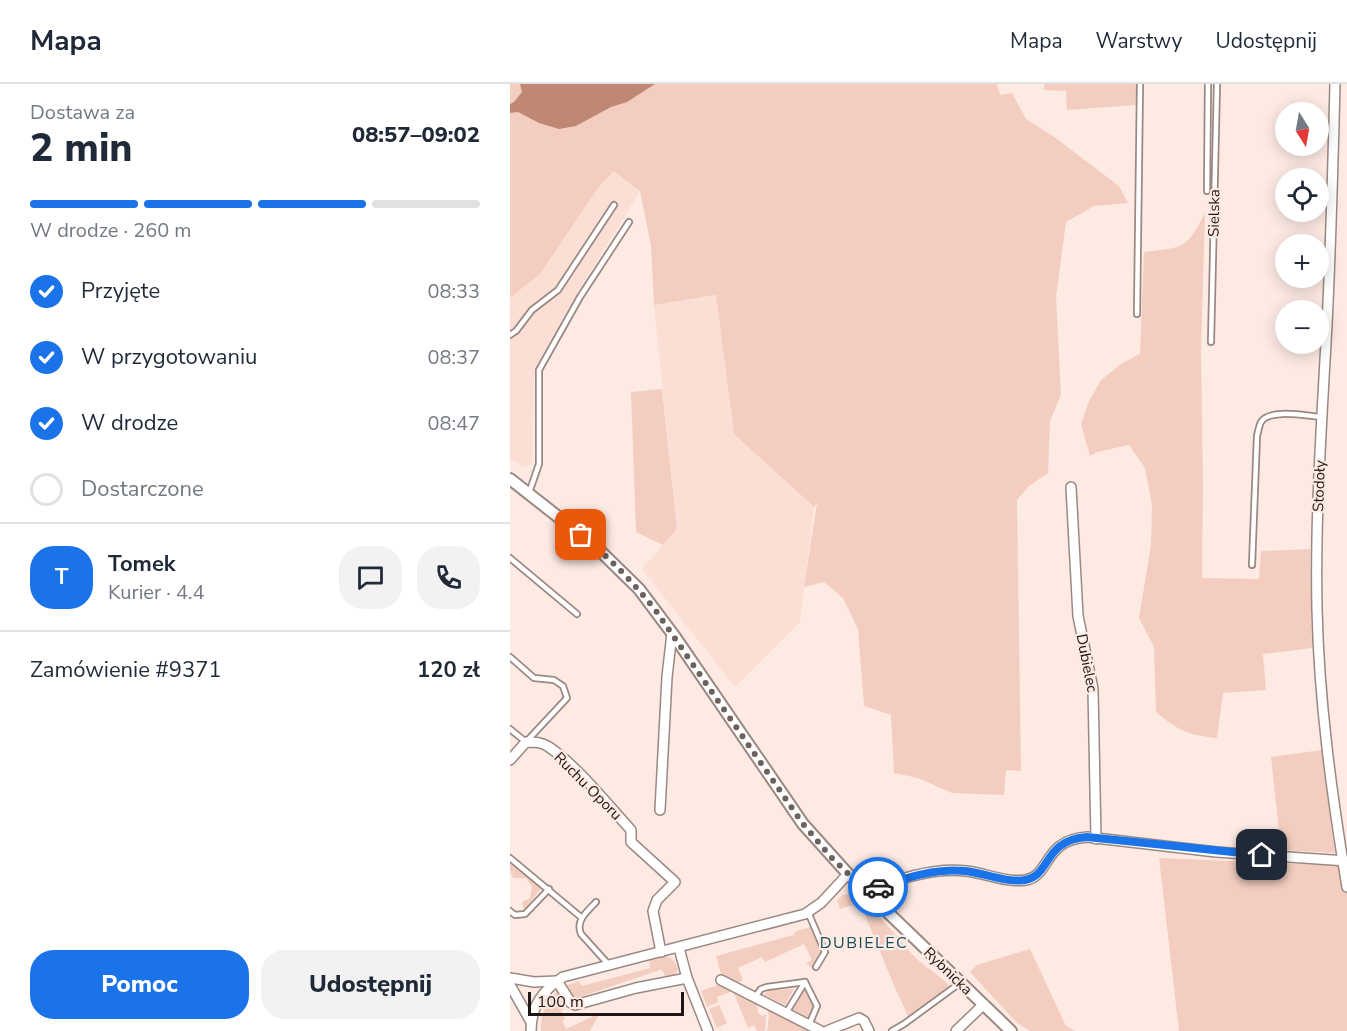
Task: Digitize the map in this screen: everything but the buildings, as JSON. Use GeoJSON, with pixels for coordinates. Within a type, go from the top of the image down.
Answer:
{"type":"FeatureCollection","features":[{"type":"Feature","properties":{"kind":"street","name":"Stodoły"},"geometry":{"type":"LineString","coordinates":[[1335,84],[1318,514],[1318,629],[1332,794],[1345,861],[1347,887]]}},
{"type":"Feature","properties":{"kind":"street","name":"Rybnicka"},"geometry":{"type":"LineString","coordinates":[[510,479],[594,545],[639,589],[672,633],[803,824],[848,874],[1011,1031]]}},
{"type":"Feature","properties":{"kind":"street","name":"Dubielec"},"geometry":{"type":"LineString","coordinates":[[1071,487],[1078,616],[1093,689],[1096,839]]}},
{"type":"Feature","properties":{"kind":"street"},"geometry":{"type":"LineString","coordinates":[[660,810],[667,677],[672,633]]}},
{"type":"Feature","properties":{"kind":"street","name":"Ruchu Oporu"},"geometry":{"type":"LineString","coordinates":[[526,742],[537,741],[548,746],[574,769],[631,830],[631,842],[675,882],[657,900],[653,911],[661,952]]}},
{"type":"Feature","properties":{"kind":"street"},"geometry":{"type":"LineString","coordinates":[[510,760],[526,742]]}},
{"type":"Feature","properties":{"kind":"street"},"geometry":{"type":"LineString","coordinates":[[867,892],[899,880],[944,871],[965,871],[1027,880],[1036,876],[1054,849],[1073,838],[1216,852],[1345,861]]}},
{"type":"Feature","properties":{"kind":"street"},"geometry":{"type":"LineString","coordinates":[[531,1027],[536,1006],[545,990],[557,981],[576,972],[679,948],[808,912],[827,897],[848,874]]}},
{"type":"Feature","properties":{"kind":"street"},"geometry":{"type":"LineString","coordinates":[[679,948],[687,978],[708,1031]]}},
{"type":"Feature","properties":{"kind":"street"},"geometry":{"type":"LineString","coordinates":[[510,978],[534,982],[557,981]]}},
{"type":"Feature","properties":{"kind":"street"},"geometry":{"type":"LineString","coordinates":[[557,981],[571,1003],[575,1005],[636,988],[687,978]]}},
{"type":"Feature","properties":{"kind":"street"},"geometry":{"type":"LineString","coordinates":[[721,980],[821,1031]]}},
{"type":"Feature","properties":{"kind":"street"},"geometry":{"type":"LineString","coordinates":[[510,985],[531,1027]]}},
{"type":"Feature","properties":{"kind":"street"},"geometry":{"type":"LineString","coordinates":[[956,1031],[982,1005]]}},
{"type":"Feature","properties":{"kind":"street"},"geometry":{"type":"LineString","coordinates":[[827,1031],[859,1018],[864,1021],[869,1031]]}},
{"type":"Feature","properties":{"kind":"lane"},"geometry":{"type":"LineString","coordinates":[[1137,314],[1140,84]]}},
{"type":"Feature","properties":{"kind":"lane","name":"Sielska"},"geometry":{"type":"LineString","coordinates":[[1207,191],[1208,84]]}},
{"type":"Feature","properties":{"kind":"lane","name":"Sielska"},"geometry":{"type":"LineString","coordinates":[[1211,342],[1217,84]]}},
{"type":"Feature","properties":{"kind":"lane"},"geometry":{"type":"LineString","coordinates":[[510,335],[516,331],[532,310],[554,295],[565,283],[614,205]]}},
{"type":"Feature","properties":{"kind":"lane"},"geometry":{"type":"LineString","coordinates":[[529,493],[539,464],[539,370],[580,297],[629,222]]}},
{"type":"Feature","properties":{"kind":"lane"},"geometry":{"type":"LineString","coordinates":[[1252,565],[1257,436],[1261,422],[1268,415],[1277,414],[1322,417]]}},
{"type":"Feature","properties":{"kind":"lane"},"geometry":{"type":"LineString","coordinates":[[510,558],[577,614]]}},
{"type":"Feature","properties":{"kind":"lane"},"geometry":{"type":"LineString","coordinates":[[510,657],[534,678],[554,680],[563,686],[567,698],[526,742],[510,729]]}},
{"type":"Feature","properties":{"kind":"lane"},"geometry":{"type":"LineString","coordinates":[[510,858],[582,918]]}},
{"type":"Feature","properties":{"kind":"lane"},"geometry":{"type":"LineString","coordinates":[[510,911],[515,915],[525,915],[549,889]]}},
{"type":"Feature","properties":{"kind":"lane"},"geometry":{"type":"LineString","coordinates":[[596,903],[582,918],[579,928],[581,934],[609,965]]}},
{"type":"Feature","properties":{"kind":"lane"},"geometry":{"type":"LineString","coordinates":[[808,912],[825,952],[816,967]]}},
{"type":"Feature","properties":{"kind":"lane"},"geometry":{"type":"LineString","coordinates":[[755,997],[761,989],[767,987],[806,982]]}},
{"type":"Feature","properties":{"kind":"lane"},"geometry":{"type":"LineString","coordinates":[[786,1013],[806,982]]}},
{"type":"Feature","properties":{"kind":"lane"},"geometry":{"type":"LineString","coordinates":[[806,982],[818,1006],[809,1025]]}},
{"type":"Feature","properties":{"kind":"lane"},"geometry":{"type":"LineString","coordinates":[[892,1031],[960,983]]}},
{"type":"Feature","properties":{"kind":"shaded area"},"geometry":{"type":"Polygon","coordinates":[[[510,84],[997,84],[1000,95],[1012,93],[1026,119],[1053,136],[1119,186],[1128,203],[1094,206],[1066,222],[1056,297],[1061,395],[1050,421],[1048,473],[1029,486],[1017,500],[1021,771],[1006,770],[1004,795],[952,793],[918,778],[894,773],[891,715],[864,706],[858,629],[843,598],[824,582],[804,587],[817,503],[814,507],[734,434],[716,295],[654,305],[651,246],[640,191],[614,171],[598,188],[540,274],[510,298],[510,84]]]}},
{"type":"Feature","properties":{"kind":"shaded area"},"geometry":{"type":"Polygon","coordinates":[[[520,84],[655,84],[627,102],[611,107],[576,126],[559,129],[539,123],[518,112],[510,113],[510,104],[522,92],[520,84]]]}},
{"type":"Feature","properties":{"kind":"shaded area"},"geometry":{"type":"Polygon","coordinates":[[[1045,84],[1136,84],[1136,105],[1067,110],[1066,91],[1043,90],[1045,84]]]}},
{"type":"Feature","properties":{"kind":"shaded area"},"geometry":{"type":"Polygon","coordinates":[[[615,170],[640,191],[574,298],[536,366],[532,464],[523,467],[513,460],[510,462],[510,298],[540,274],[598,188],[615,170]]]}},
{"type":"Feature","properties":{"kind":"shaded area"},"geometry":{"type":"Polygon","coordinates":[[[1205,213],[1201,350],[1202,578],[1259,579],[1261,551],[1310,549],[1312,648],[1263,654],[1266,690],[1223,693],[1217,738],[1184,731],[1156,712],[1154,647],[1139,618],[1151,545],[1152,505],[1145,468],[1129,445],[1097,452],[1090,456],[1081,424],[1089,401],[1101,380],[1121,364],[1140,354],[1144,252],[1168,249],[1182,244],[1193,234],[1205,213]]]}},
{"type":"Feature","properties":{"kind":"shaded area"},"geometry":{"type":"Polygon","coordinates":[[[716,295],[734,434],[814,507],[800,622],[735,687],[642,569],[677,529],[654,305],[716,295]]]}},
{"type":"Feature","properties":{"kind":"shaded area"},"geometry":{"type":"Polygon","coordinates":[[[662,389],[677,529],[663,545],[636,532],[631,392],[662,389]]]}},
{"type":"Feature","properties":{"kind":"shaded area"},"geometry":{"type":"Polygon","coordinates":[[[1322,750],[1335,853],[1281,850],[1271,757],[1322,750]]]}},
{"type":"Feature","properties":{"kind":"shaded area"},"geometry":{"type":"Polygon","coordinates":[[[1159,858],[1347,866],[1347,1031],[1179,1031],[1159,858]]]}},
{"type":"Feature","properties":{"kind":"shaded area"},"geometry":{"type":"Polygon","coordinates":[[[510,861],[542,887],[524,910],[522,902],[530,898],[532,887],[526,878],[513,878],[510,861]]]}},
{"type":"Feature","properties":{"kind":"shaded area"},"geometry":{"type":"Polygon","coordinates":[[[850,894],[867,905],[914,956],[950,987],[908,1016],[860,903],[840,909],[837,900],[843,895],[850,894]]]}},
{"type":"Feature","properties":{"kind":"shaded area"},"geometry":{"type":"Polygon","coordinates":[[[811,927],[821,951],[813,969],[806,963],[812,960],[804,944],[765,962],[762,957],[738,968],[743,980],[737,983],[722,977],[716,956],[793,935],[796,931],[811,927]]]}},
{"type":"Feature","properties":{"kind":"shaded area"},"geometry":{"type":"Polygon","coordinates":[[[1030,949],[1066,1026],[1075,1031],[1030,1031],[1017,1023],[970,972],[977,965],[1030,949]]]}},
{"type":"Feature","properties":{"kind":"shaded area"},"geometry":{"type":"Polygon","coordinates":[[[666,956],[676,964],[678,969],[675,975],[666,977],[660,970],[577,998],[573,998],[565,986],[579,981],[582,986],[650,968],[649,960],[666,956]]]}},
{"type":"Feature","properties":{"kind":"shaded area"},"geometry":{"type":"Polygon","coordinates":[[[720,984],[757,1003],[758,1013],[762,1016],[766,1014],[765,1031],[757,1031],[754,1025],[748,1028],[733,991],[717,997],[718,1002],[707,1007],[701,991],[720,984]]]}},
{"type":"Feature","properties":{"kind":"shaded area"},"geometry":{"type":"Polygon","coordinates":[[[794,989],[785,1005],[764,995],[768,990],[794,989]]]}},
{"type":"Feature","properties":{"kind":"shaded area"},"geometry":{"type":"Polygon","coordinates":[[[804,989],[813,1006],[809,1018],[791,1009],[804,989]]]}},
{"type":"Feature","properties":{"kind":"shaded area"},"geometry":{"type":"Polygon","coordinates":[[[558,990],[568,1005],[561,1011],[566,1029],[600,1013],[590,1031],[541,1031],[545,1009],[558,990]]]}},
{"type":"Feature","properties":{"kind":"shaded area"},"geometry":{"type":"Polygon","coordinates":[[[719,1005],[727,1023],[717,1028],[709,1009],[719,1005]]]}},
{"type":"Feature","properties":{"kind":"shaded area"},"geometry":{"type":"Polygon","coordinates":[[[767,1009],[810,1031],[767,1031],[769,1016],[767,1009]]]}},
{"type":"Feature","properties":{"kind":"way so far"},"geometry":{"type":"LineString","coordinates":[[581,535],[639,589],[656,611],[780,792],[817,841],[867,892],[878,887]]}},
{"type":"Feature","properties":{"kind":"district","name":"DUBIELEC"},"geometry":{"type":"Point","coordinates":[864,943]}},
{"type":"Feature","properties":{"kind":"route"},"geometry":{"type":"LineString","coordinates":[[878,887],[920,874],[944,871],[965,871],[1027,880],[1036,876],[1054,849],[1073,838],[1087,837],[1262,855]]}}]}
